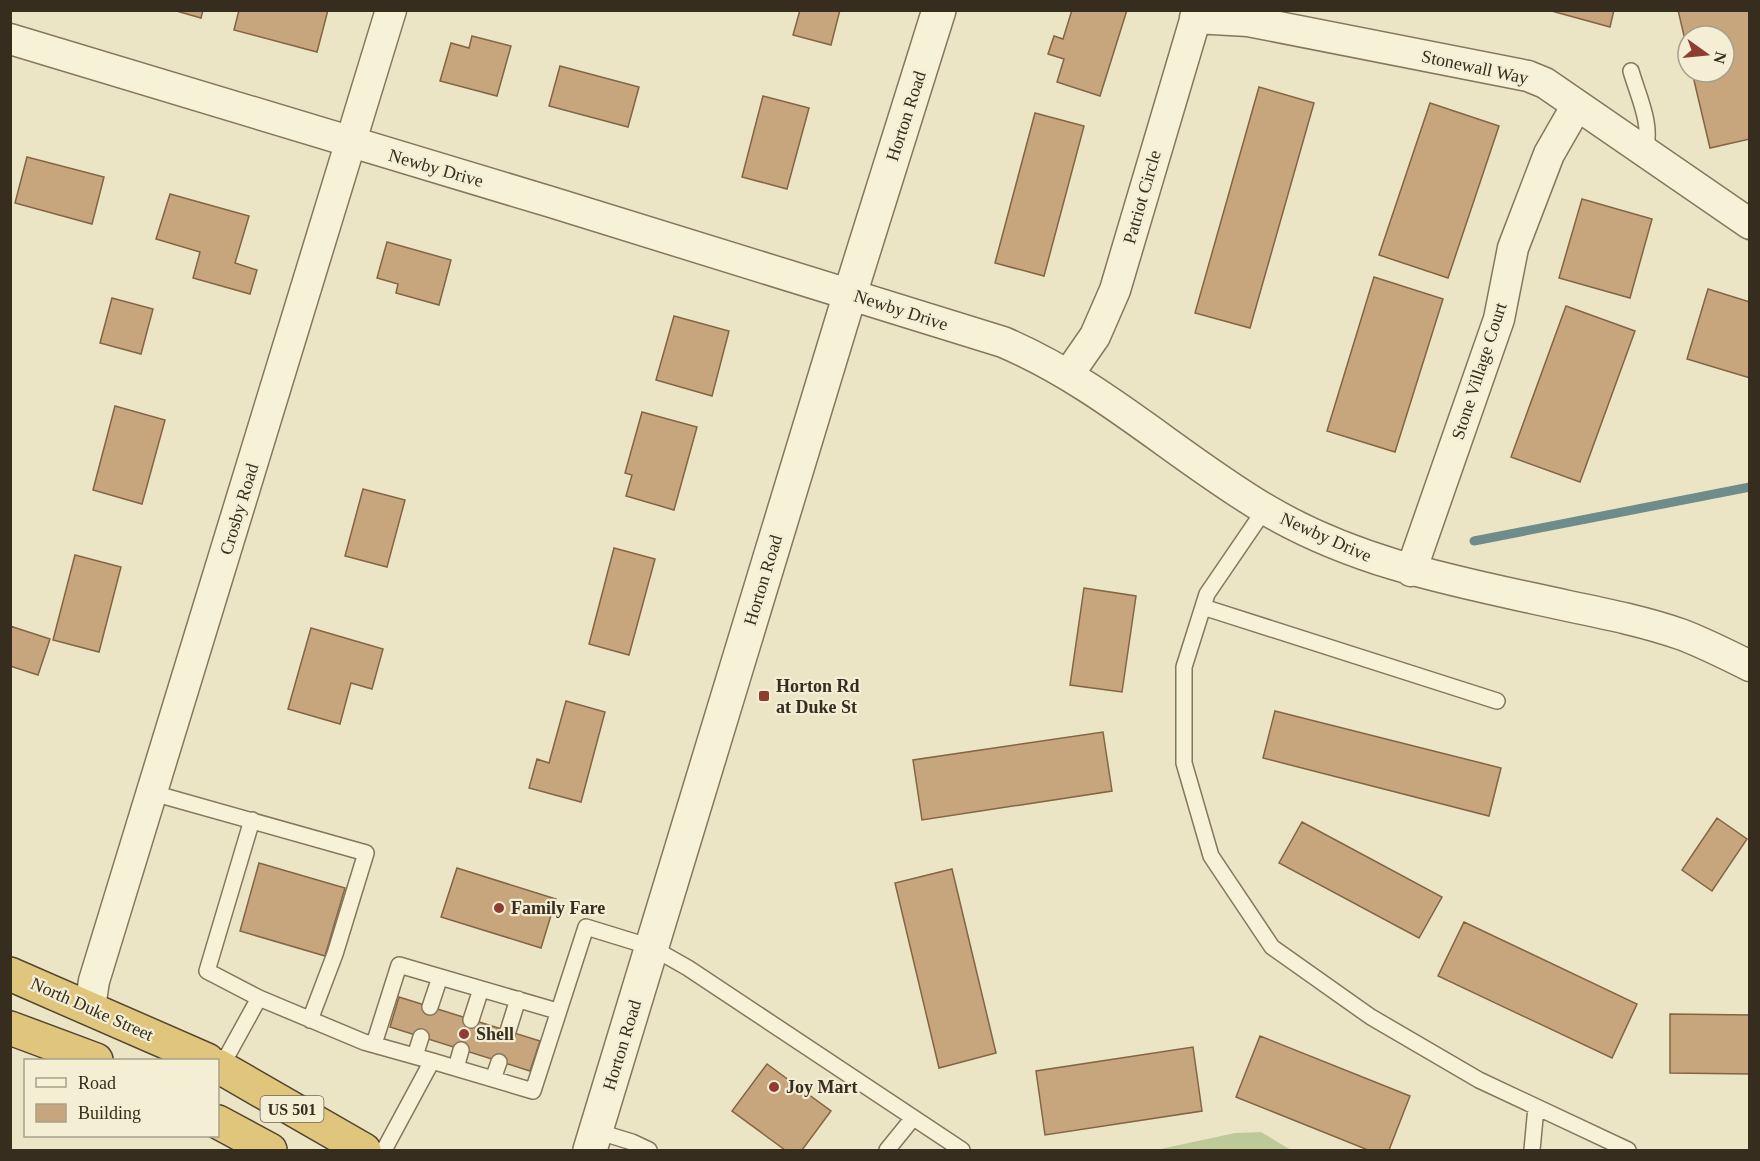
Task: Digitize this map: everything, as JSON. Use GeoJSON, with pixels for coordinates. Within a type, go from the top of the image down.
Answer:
{"type":"FeatureCollection","features":[{"type":"Feature","properties":{"kind":"highway","name":"North Duke Street"},"geometry":{"type":"LineString","coordinates":[[10,974],[90,1007],[204,1059]]}},
{"type":"Feature","properties":{"kind":"highway"},"geometry":{"type":"LineString","coordinates":[[10,1028],[93,1059]]}},
{"type":"Feature","properties":{"kind":"highway","name":"North Duke Street"},"geometry":{"type":"LineString","coordinates":[[219,1066],[364,1150]]}},
{"type":"Feature","properties":{"kind":"highway","name":"US 501"},"geometry":{"type":"LineString","coordinates":[[219,1123],[270,1150]]}},
{"type":"Feature","properties":{"kind":"street","name":"Crosby Road"},"geometry":{"type":"LineString","coordinates":[[90,1007],[94,981],[391,10]]}},
{"type":"Feature","properties":{"kind":"street","name":"Horton Road"},"geometry":{"type":"LineString","coordinates":[[593,1141],[850,294],[939,10]]}},
{"type":"Feature","properties":{"kind":"street","name":"Stonewall Way"},"geometry":{"type":"LineString","coordinates":[[1196,14],[1248,21],[1528,76],[1545,83],[1576,107],[1749,224]]}},
{"type":"Feature","properties":{"kind":"street","name":"Patriot Circle"},"geometry":{"type":"LineString","coordinates":[[1068,375],[1095,336],[1115,290],[1196,14]]}},
{"type":"Feature","properties":{"kind":"street","name":"Newby Drive"},"geometry":{"type":"LineString","coordinates":[[10,39],[1003,342],[1101,394],[1289,524],[1355,553],[1411,571],[1634,620],[1710,646],[1749,666]]}},
{"type":"Feature","properties":{"kind":"street","name":"Stone Village Court"},"geometry":{"type":"LineString","coordinates":[[1411,571],[1499,319],[1513,248],[1549,154],[1576,107]]}},
{"type":"Feature","properties":{"kind":"lane"},"geometry":{"type":"LineString","coordinates":[[1632,71],[1648,130],[1644,152]]}},
{"type":"Feature","properties":{"kind":"lane"},"geometry":{"type":"LineString","coordinates":[[1266,509],[1208,594],[1184,667],[1184,763],[1211,856],[1272,947],[1371,1017],[1479,1080],[1628,1150]]}},
{"type":"Feature","properties":{"kind":"lane"},"geometry":{"type":"LineString","coordinates":[[1203,607],[1497,701]]}},
{"type":"Feature","properties":{"kind":"lane"},"geometry":{"type":"LineString","coordinates":[[153,793],[366,853],[335,954],[310,1020]]}},
{"type":"Feature","properties":{"kind":"lane"},"geometry":{"type":"LineString","coordinates":[[252,820],[207,971],[259,998],[374,1044],[533,1091],[586,927],[651,947],[688,968],[962,1150]]}},
{"type":"Feature","properties":{"kind":"lane"},"geometry":{"type":"LineString","coordinates":[[374,1044],[399,965],[557,1011]]}},
{"type":"Feature","properties":{"kind":"lane"},"geometry":{"type":"LineString","coordinates":[[430,1007],[440,977]]}},
{"type":"Feature","properties":{"kind":"lane"},"geometry":{"type":"LineString","coordinates":[[471,1020],[481,989]]}},
{"type":"Feature","properties":{"kind":"lane"},"geometry":{"type":"LineString","coordinates":[[218,1059],[259,998]]}},
{"type":"Feature","properties":{"kind":"lane"},"geometry":{"type":"LineString","coordinates":[[508,1031],[518,999]]}},
{"type":"Feature","properties":{"kind":"lane"},"geometry":{"type":"LineString","coordinates":[[415,1056],[421,1037]]}},
{"type":"Feature","properties":{"kind":"lane"},"geometry":{"type":"LineString","coordinates":[[456,1068],[461,1050]]}},
{"type":"Feature","properties":{"kind":"lane"},"geometry":{"type":"LineString","coordinates":[[384,1150],[432,1061]]}},
{"type":"Feature","properties":{"kind":"lane"},"geometry":{"type":"LineString","coordinates":[[493,1079],[499,1062]]}},
{"type":"Feature","properties":{"kind":"lane"},"geometry":{"type":"LineString","coordinates":[[1532,1150],[1536,1107]]}},
{"type":"Feature","properties":{"kind":"lane"},"geometry":{"type":"LineString","coordinates":[[886,1150],[913,1118]]}},
{"type":"Feature","properties":{"kind":"lane"},"geometry":{"type":"LineString","coordinates":[[593,1141],[632,1142],[649,1150]]}},
{"type":"Feature","properties":{"kind":"green space"},"geometry":{"type":"Polygon","coordinates":[[[1261,1132],[1291,1150],[1156,1150],[1235,1133],[1261,1132]]]}},
{"type":"Feature","properties":{"kind":"building"},"geometry":{"type":"Polygon","coordinates":[[[173,10],[203,10],[201,18],[173,10]]]}},
{"type":"Feature","properties":{"kind":"building"},"geometry":{"type":"Polygon","coordinates":[[[239,10],[328,10],[317,52],[234,30],[239,10]]]}},
{"type":"Feature","properties":{"kind":"building"},"geometry":{"type":"Polygon","coordinates":[[[800,10],[840,10],[831,45],[793,35],[800,10]]]}},
{"type":"Feature","properties":{"kind":"building"},"geometry":{"type":"Polygon","coordinates":[[[1072,10],[1127,10],[1100,96],[1057,82],[1064,59],[1048,54],[1054,36],[1063,39],[1072,10]]]}},
{"type":"Feature","properties":{"kind":"building"},"geometry":{"type":"Polygon","coordinates":[[[1548,10],[1614,10],[1610,27],[1548,10]]]}},
{"type":"Feature","properties":{"kind":"building"},"geometry":{"type":"Polygon","coordinates":[[[1678,10],[1750,10],[1750,139],[1710,148],[1695,84],[1736,84],[1736,24],[1681,24],[1678,10]]]}},
{"type":"Feature","properties":{"kind":"building"},"geometry":{"type":"Polygon","coordinates":[[[472,36],[511,46],[497,96],[440,81],[451,43],[469,48],[472,36]]]}},
{"type":"Feature","properties":{"kind":"building"},"geometry":{"type":"Polygon","coordinates":[[[560,66],[639,87],[628,127],[549,106],[560,66]]]}},
{"type":"Feature","properties":{"kind":"building"},"geometry":{"type":"Polygon","coordinates":[[[1259,87],[1314,103],[1250,328],[1195,313],[1259,87]]]}},
{"type":"Feature","properties":{"kind":"building"},"geometry":{"type":"Polygon","coordinates":[[[763,96],[809,108],[787,189],[742,177],[763,96]]]}},
{"type":"Feature","properties":{"kind":"building"},"geometry":{"type":"Polygon","coordinates":[[[1430,103],[1499,126],[1448,278],[1379,255],[1430,103]]]}},
{"type":"Feature","properties":{"kind":"building"},"geometry":{"type":"Polygon","coordinates":[[[1035,113],[1084,126],[1044,276],[995,263],[1035,113]]]}},
{"type":"Feature","properties":{"kind":"building"},"geometry":{"type":"Polygon","coordinates":[[[27,157],[104,177],[92,224],[15,203],[27,157]]]}},
{"type":"Feature","properties":{"kind":"building"},"geometry":{"type":"Polygon","coordinates":[[[170,194],[249,216],[235,263],[257,270],[250,294],[193,278],[200,252],[156,239],[170,194]]]}},
{"type":"Feature","properties":{"kind":"building"},"geometry":{"type":"Polygon","coordinates":[[[1582,199],[1652,219],[1630,298],[1559,278],[1582,199]]]}},
{"type":"Feature","properties":{"kind":"building"},"geometry":{"type":"Polygon","coordinates":[[[387,242],[451,260],[439,305],[396,293],[398,284],[377,278],[387,242]]]}},
{"type":"Feature","properties":{"kind":"building"},"geometry":{"type":"Polygon","coordinates":[[[1374,277],[1443,299],[1395,452],[1327,431],[1374,277]]]}},
{"type":"Feature","properties":{"kind":"building"},"geometry":{"type":"Polygon","coordinates":[[[1708,289],[1750,302],[1750,378],[1687,359],[1708,289]]]}},
{"type":"Feature","properties":{"kind":"building"},"geometry":{"type":"Polygon","coordinates":[[[112,298],[153,309],[141,354],[100,343],[112,298]]]}},
{"type":"Feature","properties":{"kind":"building"},"geometry":{"type":"Polygon","coordinates":[[[1566,306],[1635,331],[1580,482],[1511,457],[1566,306]]]}},
{"type":"Feature","properties":{"kind":"building"},"geometry":{"type":"Polygon","coordinates":[[[674,316],[729,331],[712,396],[656,380],[674,316]]]}},
{"type":"Feature","properties":{"kind":"building"},"geometry":{"type":"Polygon","coordinates":[[[115,406],[165,420],[142,504],[93,490],[115,406]]]}},
{"type":"Feature","properties":{"kind":"building"},"geometry":{"type":"Polygon","coordinates":[[[642,412],[697,427],[674,510],[626,496],[632,475],[625,473],[642,412]]]}},
{"type":"Feature","properties":{"kind":"building"},"geometry":{"type":"Polygon","coordinates":[[[363,489],[405,500],[387,567],[345,556],[363,489]]]}},
{"type":"Feature","properties":{"kind":"building"},"geometry":{"type":"Polygon","coordinates":[[[614,548],[655,559],[629,655],[589,644],[614,548]]]}},
{"type":"Feature","properties":{"kind":"building"},"geometry":{"type":"Polygon","coordinates":[[[75,555],[121,567],[99,652],[53,640],[75,555]]]}},
{"type":"Feature","properties":{"kind":"building"},"geometry":{"type":"Polygon","coordinates":[[[1084,588],[1136,596],[1122,692],[1070,685],[1084,588]]]}},
{"type":"Feature","properties":{"kind":"building"},"geometry":{"type":"Polygon","coordinates":[[[10,626],[50,639],[38,675],[10,666],[10,626]]]}},
{"type":"Feature","properties":{"kind":"building"},"geometry":{"type":"Polygon","coordinates":[[[311,628],[383,649],[372,689],[351,683],[340,724],[288,709],[311,628]]]}},
{"type":"Feature","properties":{"kind":"building"},"geometry":{"type":"Polygon","coordinates":[[[566,701],[605,712],[581,802],[529,788],[537,759],[549,763],[566,701]]]}},
{"type":"Feature","properties":{"kind":"building"},"geometry":{"type":"Polygon","coordinates":[[[1275,711],[1501,768],[1489,816],[1263,758],[1275,711]]]}},
{"type":"Feature","properties":{"kind":"building"},"geometry":{"type":"Polygon","coordinates":[[[1103,732],[1112,791],[922,820],[913,760],[1103,732]]]}},
{"type":"Feature","properties":{"kind":"building"},"geometry":{"type":"Polygon","coordinates":[[[1717,818],[1747,839],[1712,891],[1682,870],[1717,818]]]}},
{"type":"Feature","properties":{"kind":"building"},"geometry":{"type":"Polygon","coordinates":[[[1302,822],[1442,897],[1419,938],[1279,863],[1302,822]]]}},
{"type":"Feature","properties":{"kind":"building"},"geometry":{"type":"Polygon","coordinates":[[[259,863],[345,888],[325,956],[240,931],[259,863]]]}},
{"type":"Feature","properties":{"kind":"building","name":"Family Fare"},"geometry":{"type":"Polygon","coordinates":[[[457,868],[556,899],[541,948],[441,917],[457,868]]]}},
{"type":"Feature","properties":{"kind":"building"},"geometry":{"type":"Polygon","coordinates":[[[952,869],[996,1053],[939,1068],[895,883],[952,869]]]}},
{"type":"Feature","properties":{"kind":"building"},"geometry":{"type":"Polygon","coordinates":[[[1464,922],[1637,1004],[1612,1058],[1438,976],[1464,922]]]}},
{"type":"Feature","properties":{"kind":"building","name":"Shell"},"geometry":{"type":"Polygon","coordinates":[[[399,997],[540,1041],[530,1071],[390,1027],[399,997]]]}},
{"type":"Feature","properties":{"kind":"building"},"geometry":{"type":"Polygon","coordinates":[[[1670,1014],[1750,1015],[1750,1074],[1670,1073],[1670,1014]]]}},
{"type":"Feature","properties":{"kind":"building"},"geometry":{"type":"Polygon","coordinates":[[[1260,1036],[1410,1096],[1389,1150],[1368,1150],[1236,1097],[1260,1036]]]}},
{"type":"Feature","properties":{"kind":"building"},"geometry":{"type":"Polygon","coordinates":[[[1193,1047],[1202,1111],[1045,1135],[1036,1071],[1193,1047]]]}},
{"type":"Feature","properties":{"kind":"building","name":"Joy Mart"},"geometry":{"type":"Polygon","coordinates":[[[767,1064],[831,1111],[802,1150],[785,1150],[732,1111],[767,1064]]]}},
{"type":"Feature","properties":{"kind":"waterway"},"geometry":{"type":"LineString","coordinates":[[1474,541],[1750,487]]}},
{"type":"Feature","properties":{"kind":"place","name":"Horton Rd at Duke St"},"geometry":{"type":"Point","coordinates":[764,696]}},
{"type":"Feature","properties":{"kind":"place","name":"Family Fare"},"geometry":{"type":"Point","coordinates":[499,908]}},
{"type":"Feature","properties":{"kind":"place","name":"Shell"},"geometry":{"type":"Point","coordinates":[464,1034]}},
{"type":"Feature","properties":{"kind":"place","name":"Joy Mart"},"geometry":{"type":"Point","coordinates":[774,1087]}}]}
